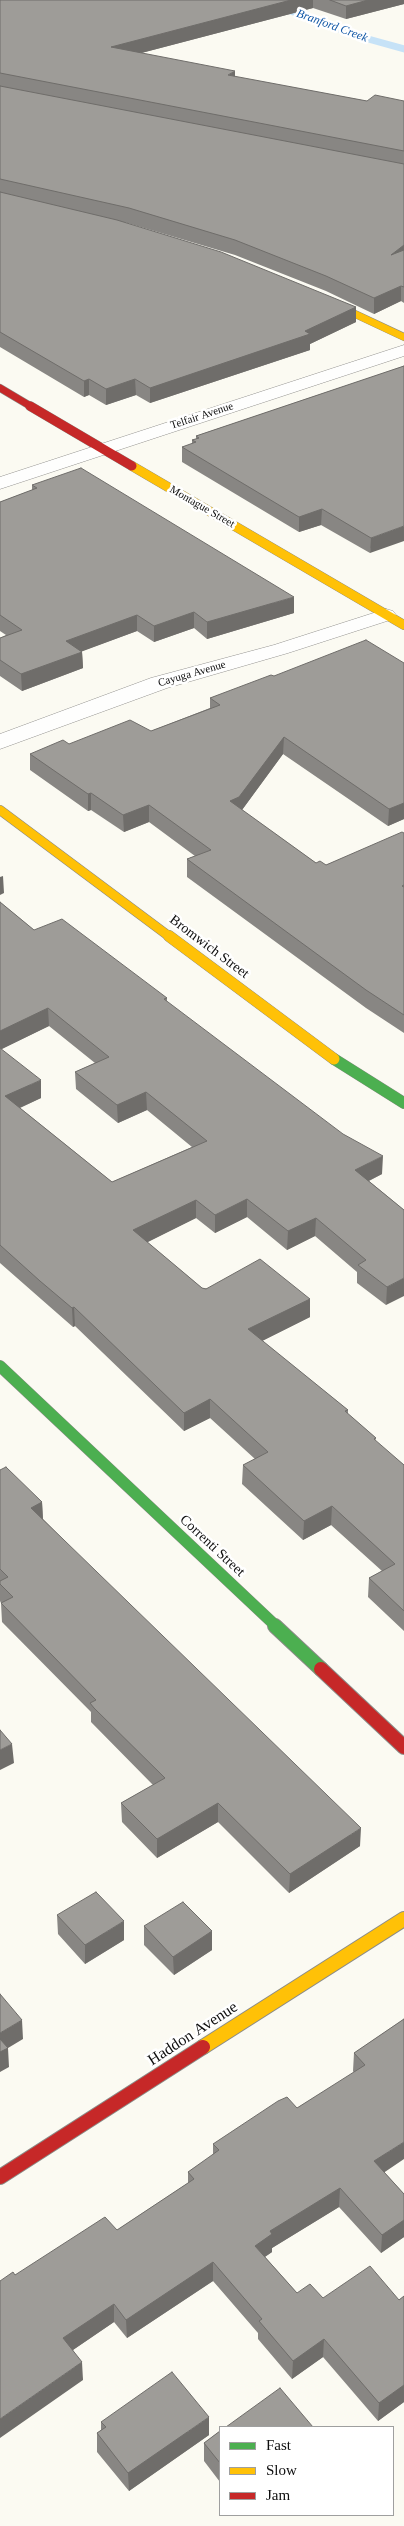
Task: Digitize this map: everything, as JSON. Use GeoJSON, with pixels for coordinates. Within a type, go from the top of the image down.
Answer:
{"type":"FeatureCollection","features":[{"type":"Feature","properties":{"kind":"street"},"geometry":{"type":"LineString","coordinates":[[312,294],[404,337]]}},
{"type":"Feature","properties":{"kind":"street","name":"Telfair Avenue"},"geometry":{"type":"LineString","coordinates":[[0,483],[404,350]]}},
{"type":"Feature","properties":{"kind":"street","name":"Montague Street"},"geometry":{"type":"LineString","coordinates":[[0,388],[395,620]]}},
{"type":"Feature","properties":{"kind":"street","name":"Cayuga Avenue"},"geometry":{"type":"LineString","coordinates":[[0,742],[159,683],[395,620]]}},
{"type":"Feature","properties":{"kind":"street","name":"Bromwich Street"},"geometry":{"type":"LineString","coordinates":[[0,810],[331,1056],[404,1103]]}},
{"type":"Feature","properties":{"kind":"street","name":"Correnti Street"},"geometry":{"type":"LineString","coordinates":[[0,1366],[404,1747]]}},
{"type":"Feature","properties":{"kind":"street","name":"Haddon Avenue"},"geometry":{"type":"LineString","coordinates":[[0,2177],[404,1919]]}},
{"type":"Feature","properties":{"kind":"building"},"geometry":{"type":"Polygon","coordinates":[[[0,0],[291,0],[111,47],[235,71],[228,75],[367,101],[375,95],[404,101],[404,151],[0,73],[0,0]]]}},
{"type":"Feature","properties":{"kind":"building"},"geometry":{"type":"Polygon","coordinates":[[[330,0],[368,0],[346,6],[330,0]]]}},
{"type":"Feature","properties":{"kind":"building"},"geometry":{"type":"Polygon","coordinates":[[[0,86],[404,164],[404,245],[391,255],[404,250],[404,287],[401,286],[374,298],[326,276],[235,240],[129,208],[0,179],[0,86]]]}},
{"type":"Feature","properties":{"kind":"building"},"geometry":{"type":"Polygon","coordinates":[[[0,192],[117,220],[221,252],[356,307],[305,331],[310,334],[150,388],[135,379],[106,389],[89,379],[84,381],[0,332],[0,192]]]}},
{"type":"Feature","properties":{"kind":"building"},"geometry":{"type":"Polygon","coordinates":[[[404,366],[404,526],[371,538],[322,509],[299,517],[182,447],[196,442],[192,440],[199,438],[196,436],[404,366]]]}},
{"type":"Feature","properties":{"kind":"building"},"geometry":{"type":"Polygon","coordinates":[[[81,468],[294,597],[207,622],[194,612],[154,626],[137,615],[66,641],[82,652],[21,674],[0,660],[0,638],[22,630],[0,615],[0,502],[37,488],[32,485],[81,468]]]}},
{"type":"Feature","properties":{"kind":"building"},"geometry":{"type":"Polygon","coordinates":[[[366,640],[404,663],[404,803],[389,809],[284,737],[239,797],[230,801],[316,863],[320,861],[326,865],[402,832],[404,833],[404,885],[402,886],[404,887],[404,1015],[366,990],[187,859],[211,850],[149,805],[123,815],[91,793],[88,794],[30,754],[63,740],[69,744],[130,720],[151,731],[220,705],[210,698],[271,675],[274,676],[366,640]]]}},
{"type":"Feature","properties":{"kind":"building"},"geometry":{"type":"Polygon","coordinates":[[[0,902],[34,930],[62,919],[167,998],[164,999],[343,1134],[383,1156],[355,1170],[404,1210],[404,1278],[387,1287],[358,1265],[366,1260],[316,1218],[288,1231],[247,1199],[215,1215],[196,1200],[133,1230],[202,1288],[206,1289],[260,1259],[310,1299],[248,1329],[348,1410],[345,1411],[404,1465],[404,1611],[369,1578],[395,1564],[332,1506],[304,1521],[243,1465],[268,1452],[210,1399],[184,1413],[74,1307],[72,1308],[0,1245],[0,1048],[41,1080],[5,1096],[112,1182],[207,1141],[146,1092],[117,1105],[75,1072],[109,1057],[48,1008],[0,1031],[0,902]]]}},
{"type":"Feature","properties":{"kind":"building"},"geometry":{"type":"Polygon","coordinates":[[[6,1467],[42,1502],[31,1508],[361,1828],[290,1874],[218,1803],[157,1839],[121,1803],[165,1778],[94,1708],[90,1703],[96,1700],[1,1603],[13,1597],[0,1584],[0,1581],[8,1577],[0,1569],[0,1470],[6,1467]]]}},
{"type":"Feature","properties":{"kind":"building"},"geometry":{"type":"Polygon","coordinates":[[[0,1730],[12,1744],[0,1750],[0,1730]]]}},
{"type":"Feature","properties":{"kind":"building"},"geometry":{"type":"Polygon","coordinates":[[[96,1892],[124,1921],[85,1945],[57,1915],[96,1892]]]}},
{"type":"Feature","properties":{"kind":"building"},"geometry":{"type":"Polygon","coordinates":[[[183,1902],[212,1931],[173,1957],[144,1926],[183,1902]]]}},
{"type":"Feature","properties":{"kind":"building"},"geometry":{"type":"Polygon","coordinates":[[[0,1994],[22,2020],[0,2033],[0,1994]]]}},
{"type":"Feature","properties":{"kind":"building"},"geometry":{"type":"Polygon","coordinates":[[[404,2019],[404,2142],[374,2161],[404,2194],[404,2220],[382,2235],[340,2188],[270,2231],[272,2234],[255,2246],[297,2293],[310,2284],[323,2298],[370,2266],[399,2300],[404,2296],[404,2385],[379,2403],[324,2339],[293,2361],[259,2321],[262,2319],[213,2262],[126,2320],[114,2304],[63,2338],[82,2362],[0,2419],[0,2281],[13,2272],[15,2275],[105,2217],[117,2230],[194,2179],[188,2172],[219,2150],[213,2144],[278,2101],[287,2097],[297,2108],[365,2065],[354,2053],[404,2019]]]}},
{"type":"Feature","properties":{"kind":"building"},"geometry":{"type":"Polygon","coordinates":[[[0,2039],[8,2048],[0,2052],[0,2039]]]}},
{"type":"Feature","properties":{"kind":"building"},"geometry":{"type":"Polygon","coordinates":[[[172,2372],[209,2417],[128,2473],[97,2433],[106,2427],[101,2422],[172,2372]]]}},
{"type":"Feature","properties":{"kind":"building"},"geometry":{"type":"Polygon","coordinates":[[[280,2388],[312,2426],[227,2426],[280,2388]]]}},
{"type":"Feature","properties":{"kind":"building"},"geometry":{"type":"Polygon","coordinates":[[[219,2432],[219,2462],[204,2443],[219,2432]]]}},
{"type":"Feature","properties":{"kind":"waterway","name":"Branford Creek"},"geometry":{"type":"LineString","coordinates":[[261,0],[361,37],[404,49]]}},
{"type":"Feature","properties":{"kind":"traffic: fast"},"geometry":{"type":"LineString","coordinates":[[334,1059],[404,1103]]}},
{"type":"Feature","properties":{"kind":"traffic: fast"},"geometry":{"type":"LineString","coordinates":[[0,1366],[321,1669]]}},
{"type":"Feature","properties":{"kind":"traffic: slow"},"geometry":{"type":"LineString","coordinates":[[321,298],[404,337]]}},
{"type":"Feature","properties":{"kind":"traffic: slow"},"geometry":{"type":"LineString","coordinates":[[132,466],[404,625]]}},
{"type":"Feature","properties":{"kind":"traffic: slow"},"geometry":{"type":"LineString","coordinates":[[0,810],[334,1059]]}},
{"type":"Feature","properties":{"kind":"traffic: slow"},"geometry":{"type":"LineString","coordinates":[[203,2047],[404,1919]]}},
{"type":"Feature","properties":{"kind":"traffic: jam"},"geometry":{"type":"LineString","coordinates":[[0,388],[132,466]]}},
{"type":"Feature","properties":{"kind":"traffic: jam"},"geometry":{"type":"LineString","coordinates":[[321,1669],[404,1747]]}},
{"type":"Feature","properties":{"kind":"traffic: jam"},"geometry":{"type":"LineString","coordinates":[[0,2177],[203,2047]]}}]}
